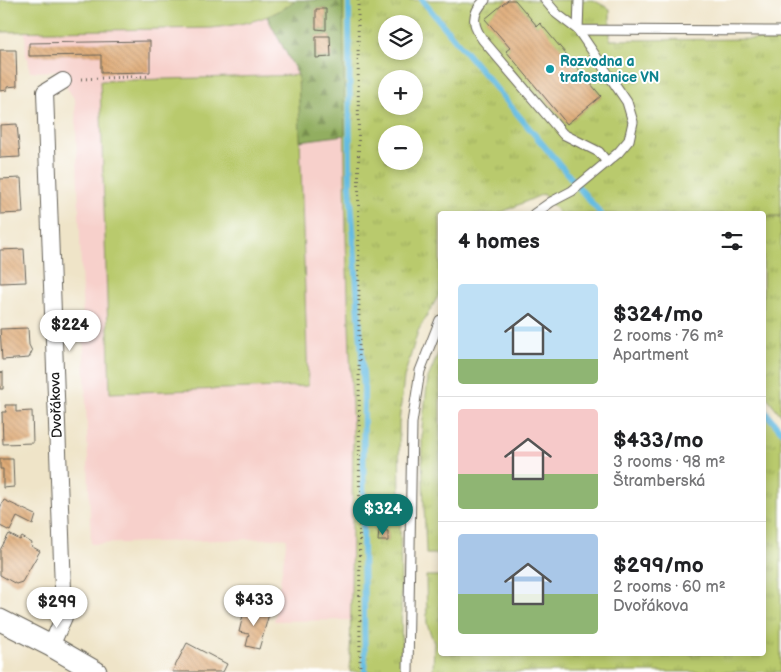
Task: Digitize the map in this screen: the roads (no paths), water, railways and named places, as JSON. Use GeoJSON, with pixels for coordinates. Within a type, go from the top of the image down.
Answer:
{"type":"FeatureCollection","features":[{"type":"Feature","properties":{"kind":"street","name":"Dvořákova"},"geometry":{"type":"LineString","coordinates":[[51,646],[64,616],[45,92],[63,81]]}},
{"type":"Feature","properties":{"kind":"street"},"geometry":{"type":"LineString","coordinates":[[0,620],[96,672]]}},
{"type":"Feature","properties":{"kind":"lane"},"geometry":{"type":"LineString","coordinates":[[485,0],[477,10],[474,22],[483,40],[563,134],[599,152],[607,162]]}},
{"type":"Feature","properties":{"kind":"lane"},"geometry":{"type":"LineString","coordinates":[[538,211],[572,191],[626,144],[632,131],[633,118],[627,102],[617,85],[578,30],[557,14],[545,0]]}},
{"type":"Feature","properties":{"kind":"lane"},"geometry":{"type":"LineString","coordinates":[[578,30],[579,0]]}},
{"type":"Feature","properties":{"kind":"lane"},"geometry":{"type":"LineString","coordinates":[[578,30],[781,31]]}},
{"type":"Feature","properties":{"kind":"lane"},"geometry":{"type":"LineString","coordinates":[[408,672],[412,423],[420,371],[438,325]]}},
{"type":"Feature","properties":{"kind":"waterway"},"geometry":{"type":"LineString","coordinates":[[349,0],[350,185],[364,388],[363,546],[365,672]]}},
{"type":"Feature","properties":{"kind":"waterway"},"geometry":{"type":"LineString","coordinates":[[422,0],[598,211]]}},
{"type":"Feature","properties":{"kind":"waterway"},"geometry":{"type":"LineString","coordinates":[[766,413],[781,431]]}},
{"type":"Feature","properties":{"kind":"place","name":"Rozvodna a trafostanice VN"},"geometry":{"type":"Point","coordinates":[550,69]}}]}
